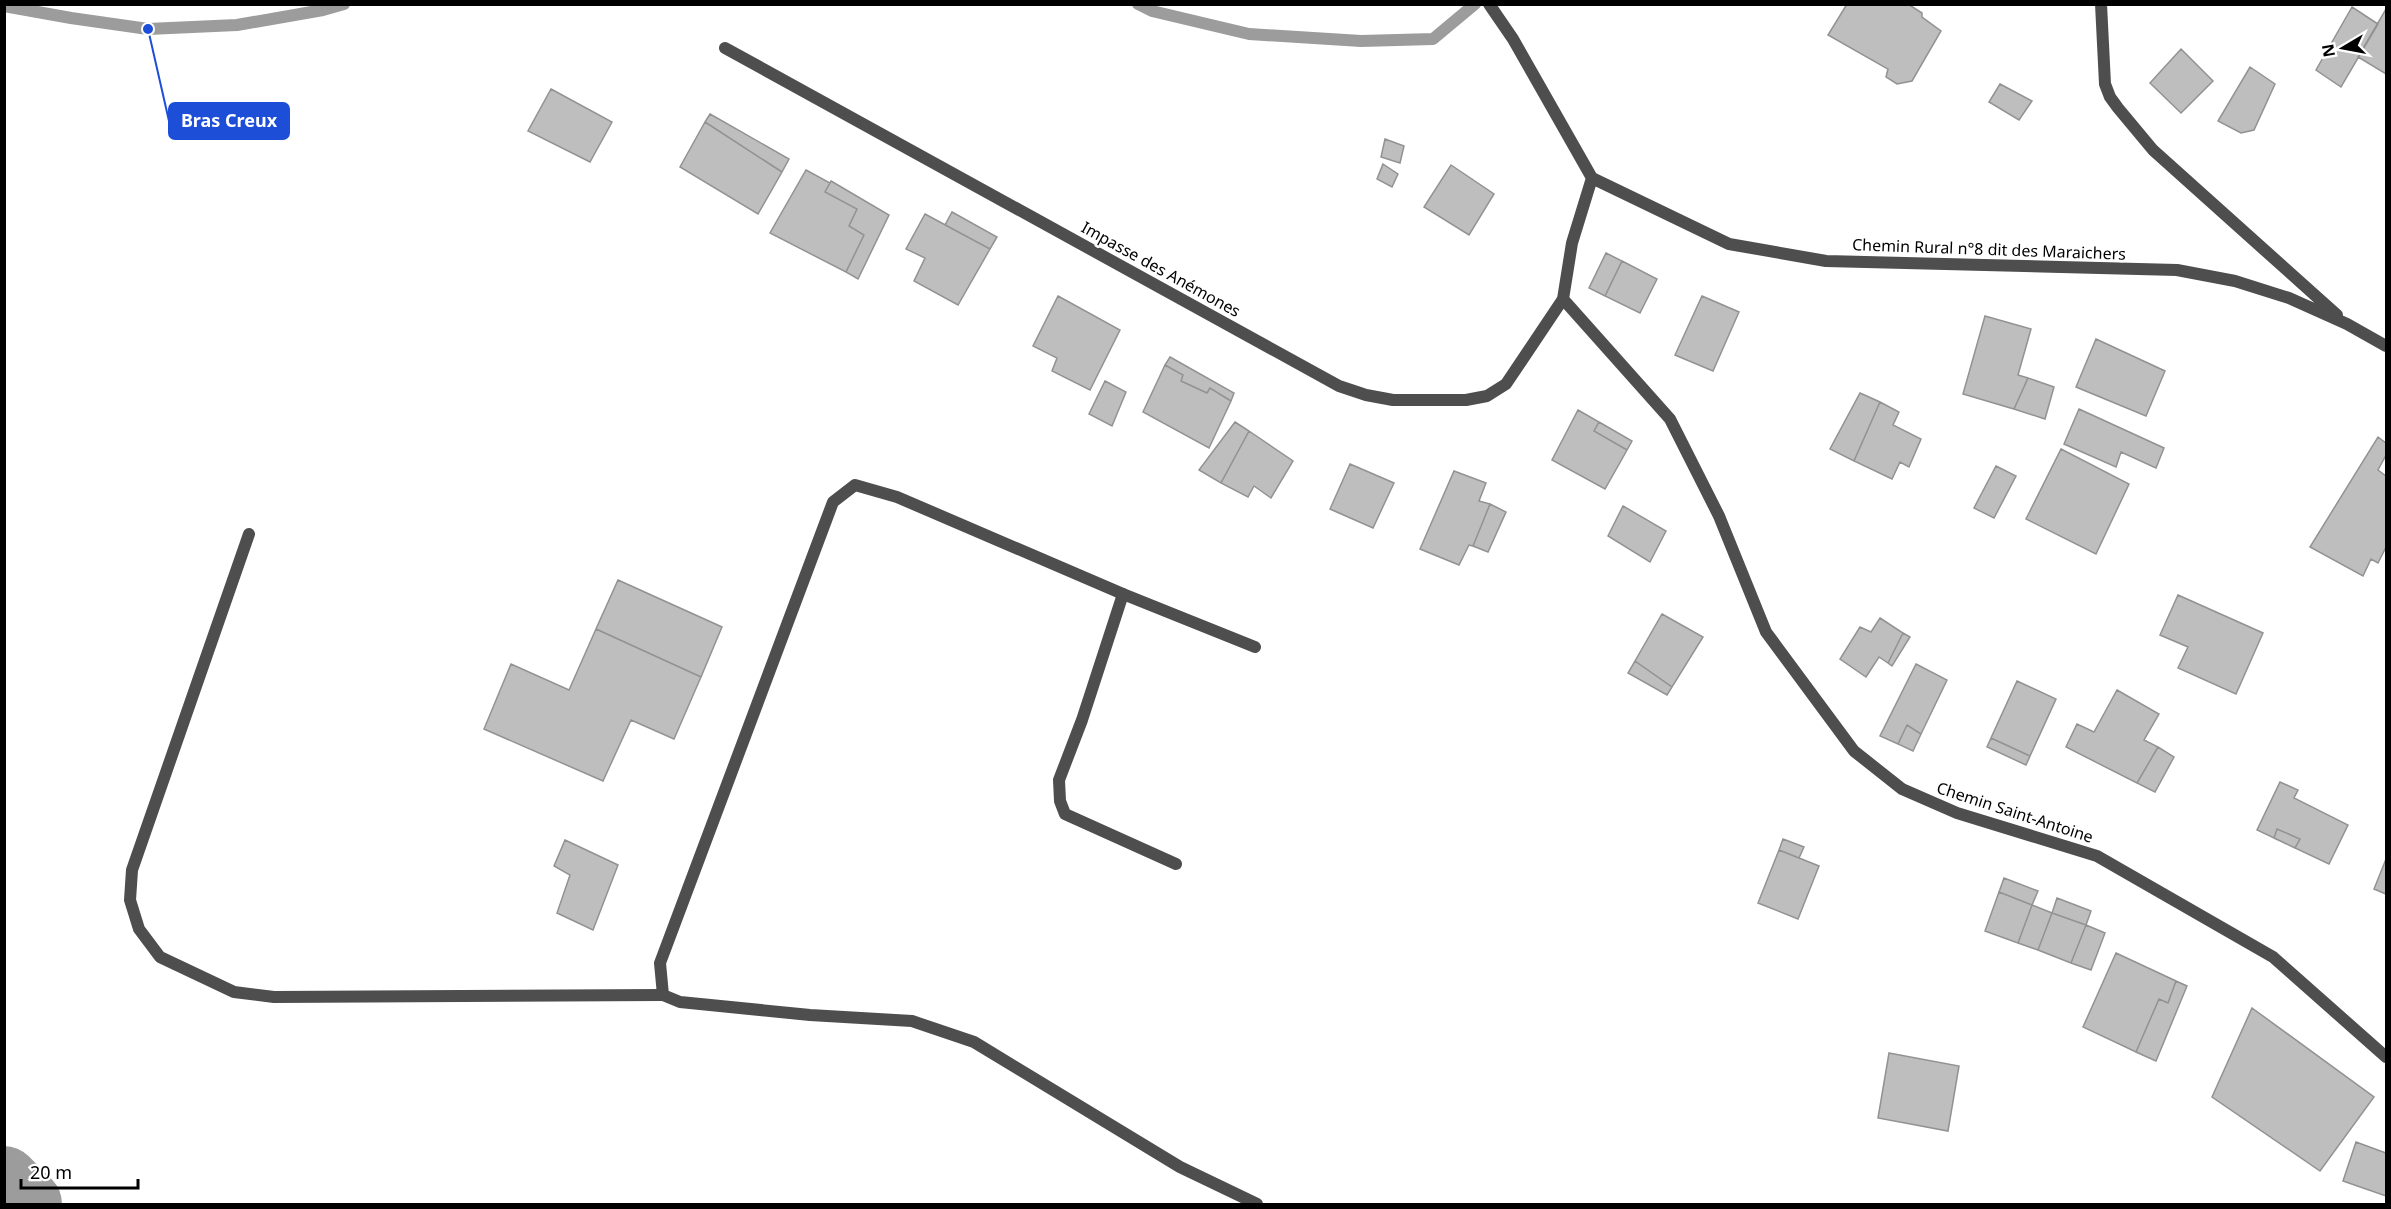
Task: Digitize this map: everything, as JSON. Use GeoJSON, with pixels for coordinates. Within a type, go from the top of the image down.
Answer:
{"type":"FeatureCollection","features":[{"type":"Feature","properties":{"kind":"street"},"geometry":{"type":"LineString","coordinates":[[1490,4],[1513,39],[1592,178],[1572,243],[1563,299]]}},
{"type":"Feature","properties":{"kind":"street"},"geometry":{"type":"LineString","coordinates":[[2101,4],[2105,84],[2118,108],[2153,150],[2347,324]]}},
{"type":"Feature","properties":{"kind":"street","name":"Impasse des Anémones"},"geometry":{"type":"LineString","coordinates":[[725,48],[1339,386],[1366,395],[1393,400],[1456,400],[1487,396],[1506,384],[1563,299]]}},
{"type":"Feature","properties":{"kind":"street","name":"Chemin Rural n°8 dit des Maraichers"},"geometry":{"type":"LineString","coordinates":[[1592,178],[1729,244],[1826,261],[2177,270],[2235,281],[2289,298],[2347,324],[2386,346]]}},
{"type":"Feature","properties":{"kind":"street","name":"Chemin Saint-Antoine"},"geometry":{"type":"LineString","coordinates":[[1563,299],[1670,419],[1719,516],[1766,632],[1854,751],[1902,789],[1957,813],[2097,856],[2263,951],[2386,1057]]}},
{"type":"Feature","properties":{"kind":"street"},"geometry":{"type":"LineString","coordinates":[[663,995],[660,963],[833,502],[855,485],[897,497],[1123,594],[1255,647]]}},
{"type":"Feature","properties":{"kind":"street"},"geometry":{"type":"LineString","coordinates":[[249,534],[132,870],[130,900],[139,929],[160,957],[234,992],[274,997],[663,995],[680,1002],[810,1015],[912,1021],[974,1042],[1180,1167],[1257,1204]]}},
{"type":"Feature","properties":{"kind":"street"},"geometry":{"type":"LineString","coordinates":[[1123,594],[1082,720],[1059,780],[1060,801],[1065,814],[1176,864]]}},
{"type":"Feature","properties":{"kind":"building"},"geometry":{"type":"Polygon","coordinates":[[[1847,4],[1908,4],[1922,13],[1922,17],[1941,31],[1912,81],[1897,84],[1886,77],[1888,69],[1828,35],[1847,4]]]}},
{"type":"Feature","properties":{"kind":"building"},"geometry":{"type":"Polygon","coordinates":[[[2352,7],[2378,24],[2341,87],[2316,70],[2352,7]]]}},
{"type":"Feature","properties":{"kind":"building"},"geometry":{"type":"Polygon","coordinates":[[[2386,9],[2386,74],[2358,57],[2386,9]]]}},
{"type":"Feature","properties":{"kind":"building"},"geometry":{"type":"Polygon","coordinates":[[[2181,49],[2213,81],[2181,113],[2150,83],[2181,49]]]}},
{"type":"Feature","properties":{"kind":"building"},"geometry":{"type":"Polygon","coordinates":[[[2250,67],[2275,84],[2254,130],[2241,133],[2218,121],[2250,67]]]}},
{"type":"Feature","properties":{"kind":"building"},"geometry":{"type":"Polygon","coordinates":[[[2000,84],[2032,101],[2019,120],[1989,102],[2000,84]]]}},
{"type":"Feature","properties":{"kind":"building"},"geometry":{"type":"Polygon","coordinates":[[[551,89],[612,122],[590,162],[528,131],[551,89]]]}},
{"type":"Feature","properties":{"kind":"building"},"geometry":{"type":"Polygon","coordinates":[[[710,114],[789,159],[782,172],[705,122],[710,114]]]}},
{"type":"Feature","properties":{"kind":"building"},"geometry":{"type":"Polygon","coordinates":[[[705,122],[782,172],[758,214],[680,167],[705,122]]]}},
{"type":"Feature","properties":{"kind":"building"},"geometry":{"type":"Polygon","coordinates":[[[1385,139],[1404,146],[1400,163],[1381,157],[1385,139]]]}},
{"type":"Feature","properties":{"kind":"building"},"geometry":{"type":"Polygon","coordinates":[[[1383,164],[1398,174],[1392,187],[1377,179],[1383,164]]]}},
{"type":"Feature","properties":{"kind":"building"},"geometry":{"type":"Polygon","coordinates":[[[1451,165],[1494,194],[1469,235],[1424,207],[1451,165]]]}},
{"type":"Feature","properties":{"kind":"building"},"geometry":{"type":"Polygon","coordinates":[[[806,170],[830,183],[825,192],[857,209],[849,226],[864,235],[846,272],[770,233],[806,170]]]}},
{"type":"Feature","properties":{"kind":"building"},"geometry":{"type":"Polygon","coordinates":[[[831,181],[889,215],[858,279],[846,272],[864,235],[849,226],[857,209],[825,192],[831,181]]]}},
{"type":"Feature","properties":{"kind":"building"},"geometry":{"type":"Polygon","coordinates":[[[952,212],[997,237],[990,249],[945,225],[952,212]]]}},
{"type":"Feature","properties":{"kind":"building"},"geometry":{"type":"Polygon","coordinates":[[[925,214],[990,249],[958,305],[914,281],[925,258],[906,249],[925,214]]]}},
{"type":"Feature","properties":{"kind":"building"},"geometry":{"type":"Polygon","coordinates":[[[1606,253],[1622,261],[1605,296],[1589,288],[1606,253]]]}},
{"type":"Feature","properties":{"kind":"building"},"geometry":{"type":"Polygon","coordinates":[[[1622,261],[1657,279],[1640,313],[1605,296],[1622,261]]]}},
{"type":"Feature","properties":{"kind":"building"},"geometry":{"type":"Polygon","coordinates":[[[1058,296],[1120,330],[1090,390],[1052,371],[1057,358],[1033,346],[1058,296]]]}},
{"type":"Feature","properties":{"kind":"building"},"geometry":{"type":"Polygon","coordinates":[[[1702,296],[1739,312],[1713,371],[1675,355],[1702,296]]]}},
{"type":"Feature","properties":{"kind":"building"},"geometry":{"type":"Polygon","coordinates":[[[1985,316],[2031,329],[2018,375],[2028,378],[2014,409],[1963,394],[1985,316]]]}},
{"type":"Feature","properties":{"kind":"building"},"geometry":{"type":"Polygon","coordinates":[[[2096,339],[2165,371],[2146,416],[2076,387],[2096,339]]]}},
{"type":"Feature","properties":{"kind":"building"},"geometry":{"type":"Polygon","coordinates":[[[1170,357],[1234,393],[1231,401],[1210,388],[1207,393],[1181,381],[1183,375],[1165,365],[1170,357]]]}},
{"type":"Feature","properties":{"kind":"building"},"geometry":{"type":"Polygon","coordinates":[[[1165,365],[1183,375],[1181,381],[1207,393],[1210,388],[1231,401],[1209,448],[1143,412],[1165,365]]]}},
{"type":"Feature","properties":{"kind":"building"},"geometry":{"type":"Polygon","coordinates":[[[2028,378],[2054,387],[2045,419],[2014,409],[2028,378]]]}},
{"type":"Feature","properties":{"kind":"building"},"geometry":{"type":"Polygon","coordinates":[[[1105,381],[1126,392],[1112,426],[1089,414],[1105,381]]]}},
{"type":"Feature","properties":{"kind":"building"},"geometry":{"type":"Polygon","coordinates":[[[1860,393],[1880,402],[1854,461],[1830,449],[1860,393]]]}},
{"type":"Feature","properties":{"kind":"building"},"geometry":{"type":"Polygon","coordinates":[[[1880,402],[1899,412],[1893,425],[1921,439],[1909,467],[1900,462],[1892,479],[1854,461],[1880,402]]]}},
{"type":"Feature","properties":{"kind":"building"},"geometry":{"type":"Polygon","coordinates":[[[2079,409],[2164,448],[2156,468],[2121,452],[2116,467],[2064,444],[2079,409]]]}},
{"type":"Feature","properties":{"kind":"building"},"geometry":{"type":"Polygon","coordinates":[[[1578,410],[1599,422],[1594,431],[1627,450],[1605,489],[1552,460],[1578,410]]]}},
{"type":"Feature","properties":{"kind":"building"},"geometry":{"type":"Polygon","coordinates":[[[1235,422],[1249,431],[1221,483],[1199,470],[1235,422]]]}},
{"type":"Feature","properties":{"kind":"building"},"geometry":{"type":"Polygon","coordinates":[[[1599,422],[1632,441],[1627,450],[1594,431],[1599,422]]]}},
{"type":"Feature","properties":{"kind":"building"},"geometry":{"type":"Polygon","coordinates":[[[1249,431],[1293,461],[1271,498],[1254,486],[1248,497],[1221,483],[1249,431]]]}},
{"type":"Feature","properties":{"kind":"building"},"geometry":{"type":"Polygon","coordinates":[[[2378,437],[2386,443],[2386,455],[2378,470],[2386,476],[2386,547],[2378,563],[2371,559],[2363,576],[2310,547],[2378,437]]]}},
{"type":"Feature","properties":{"kind":"building"},"geometry":{"type":"Polygon","coordinates":[[[2061,449],[2129,484],[2096,554],[2026,519],[2061,449]]]}},
{"type":"Feature","properties":{"kind":"building"},"geometry":{"type":"Polygon","coordinates":[[[1350,464],[1394,483],[1373,528],[1330,509],[1350,464]]]}},
{"type":"Feature","properties":{"kind":"building"},"geometry":{"type":"Polygon","coordinates":[[[1996,466],[2016,476],[1994,518],[1974,508],[1996,466]]]}},
{"type":"Feature","properties":{"kind":"building"},"geometry":{"type":"Polygon","coordinates":[[[1454,471],[1486,483],[1479,501],[1490,504],[1473,546],[1469,545],[1459,565],[1420,549],[1454,471]]]}},
{"type":"Feature","properties":{"kind":"building"},"geometry":{"type":"Polygon","coordinates":[[[1490,504],[1506,512],[1488,552],[1473,546],[1490,504]]]}},
{"type":"Feature","properties":{"kind":"building"},"geometry":{"type":"Polygon","coordinates":[[[1623,506],[1666,531],[1650,562],[1608,536],[1623,506]]]}},
{"type":"Feature","properties":{"kind":"building"},"geometry":{"type":"Polygon","coordinates":[[[618,580],[722,627],[701,677],[596,629],[618,580]]]}},
{"type":"Feature","properties":{"kind":"building"},"geometry":{"type":"Polygon","coordinates":[[[2178,595],[2263,633],[2236,694],[2178,668],[2188,647],[2160,635],[2178,595]]]}},
{"type":"Feature","properties":{"kind":"building"},"geometry":{"type":"Polygon","coordinates":[[[1662,614],[1703,637],[1672,687],[1635,661],[1662,614]]]}},
{"type":"Feature","properties":{"kind":"building"},"geometry":{"type":"Polygon","coordinates":[[[1880,618],[1903,633],[1888,663],[1879,657],[1866,677],[1840,659],[1860,627],[1871,632],[1880,618]]]}},
{"type":"Feature","properties":{"kind":"building"},"geometry":{"type":"Polygon","coordinates":[[[596,629],[701,677],[674,739],[631,720],[603,781],[484,729],[511,664],[569,690],[596,629]]]}},
{"type":"Feature","properties":{"kind":"building"},"geometry":{"type":"Polygon","coordinates":[[[1903,633],[1910,637],[1892,666],[1888,663],[1903,633]]]}},
{"type":"Feature","properties":{"kind":"building"},"geometry":{"type":"Polygon","coordinates":[[[1635,661],[1672,687],[1667,695],[1628,673],[1635,661]]]}},
{"type":"Feature","properties":{"kind":"building"},"geometry":{"type":"Polygon","coordinates":[[[1916,664],[1947,680],[1921,734],[1907,725],[1898,744],[1880,736],[1916,664]]]}},
{"type":"Feature","properties":{"kind":"building"},"geometry":{"type":"Polygon","coordinates":[[[2017,681],[2056,699],[2030,756],[1991,738],[2017,681]]]}},
{"type":"Feature","properties":{"kind":"building"},"geometry":{"type":"Polygon","coordinates":[[[2117,690],[2159,714],[2144,740],[2158,747],[2137,783],[2066,747],[2077,724],[2094,732],[2117,690]]]}},
{"type":"Feature","properties":{"kind":"building"},"geometry":{"type":"Polygon","coordinates":[[[1907,725],[1921,734],[1913,751],[1898,744],[1907,725]]]}},
{"type":"Feature","properties":{"kind":"building"},"geometry":{"type":"Polygon","coordinates":[[[1991,738],[2030,756],[2026,765],[1987,747],[1991,738]]]}},
{"type":"Feature","properties":{"kind":"building"},"geometry":{"type":"Polygon","coordinates":[[[2158,747],[2174,757],[2155,792],[2137,783],[2158,747]]]}},
{"type":"Feature","properties":{"kind":"building"},"geometry":{"type":"Polygon","coordinates":[[[2280,782],[2298,790],[2294,798],[2348,825],[2329,864],[2295,848],[2300,839],[2277,829],[2274,838],[2257,830],[2280,782]]]}},
{"type":"Feature","properties":{"kind":"building"},"geometry":{"type":"Polygon","coordinates":[[[2277,829],[2300,839],[2295,848],[2274,838],[2277,829]]]}},
{"type":"Feature","properties":{"kind":"building"},"geometry":{"type":"Polygon","coordinates":[[[1783,839],[1804,847],[1799,858],[1779,850],[1783,839]]]}},
{"type":"Feature","properties":{"kind":"building"},"geometry":{"type":"Polygon","coordinates":[[[565,840],[618,865],[593,930],[557,913],[570,875],[554,866],[565,840]]]}},
{"type":"Feature","properties":{"kind":"building"},"geometry":{"type":"Polygon","coordinates":[[[1779,850],[1819,866],[1798,919],[1758,903],[1779,850]]]}},
{"type":"Feature","properties":{"kind":"building"},"geometry":{"type":"Polygon","coordinates":[[[2386,859],[2386,894],[2374,889],[2386,859]]]}},
{"type":"Feature","properties":{"kind":"building"},"geometry":{"type":"Polygon","coordinates":[[[2004,878],[2038,891],[2032,905],[1999,892],[2004,878]]]}},
{"type":"Feature","properties":{"kind":"building"},"geometry":{"type":"Polygon","coordinates":[[[1999,892],[2032,905],[2018,943],[1985,931],[1999,892]]]}},
{"type":"Feature","properties":{"kind":"building"},"geometry":{"type":"Polygon","coordinates":[[[2057,898],[2091,911],[2086,925],[2052,913],[2057,898]]]}},
{"type":"Feature","properties":{"kind":"building"},"geometry":{"type":"Polygon","coordinates":[[[2032,905],[2052,913],[2038,950],[2018,943],[2032,905]]]}},
{"type":"Feature","properties":{"kind":"building"},"geometry":{"type":"Polygon","coordinates":[[[2052,913],[2086,925],[2071,963],[2038,950],[2052,913]]]}},
{"type":"Feature","properties":{"kind":"building"},"geometry":{"type":"Polygon","coordinates":[[[2086,925],[2105,933],[2091,970],[2071,963],[2086,925]]]}},
{"type":"Feature","properties":{"kind":"building"},"geometry":{"type":"Polygon","coordinates":[[[2116,953],[2176,981],[2168,1003],[2159,999],[2136,1052],[2083,1027],[2116,953]]]}},
{"type":"Feature","properties":{"kind":"building"},"geometry":{"type":"Polygon","coordinates":[[[2176,981],[2187,986],[2156,1061],[2136,1052],[2159,999],[2168,1003],[2176,981]]]}},
{"type":"Feature","properties":{"kind":"building"},"geometry":{"type":"Polygon","coordinates":[[[2252,1008],[2374,1097],[2320,1171],[2212,1097],[2252,1008]]]}},
{"type":"Feature","properties":{"kind":"building"},"geometry":{"type":"Polygon","coordinates":[[[1889,1053],[1959,1066],[1948,1131],[1878,1118],[1889,1053]]]}},
{"type":"Feature","properties":{"kind":"building"},"geometry":{"type":"Polygon","coordinates":[[[2356,1142],[2386,1153],[2386,1196],[2343,1181],[2356,1142]]]}},
{"type":"Feature","properties":{"kind":"waterway"},"geometry":{"type":"LineString","coordinates":[[4,6],[148,29],[237,25],[323,10],[344,4]]}},
{"type":"Feature","properties":{"kind":"waterway"},"geometry":{"type":"LineString","coordinates":[[1138,4],[1152,11],[1249,34],[1361,41],[1433,39],[1475,4]]}},
{"type":"Feature","properties":{"kind":"waterway"},"geometry":{"type":"LineString","coordinates":[[4,1181],[27,1204]]}},
{"type":"Feature","properties":{"kind":"place","name":"Bras Creux"},"geometry":{"type":"Point","coordinates":[148,29]}}]}
